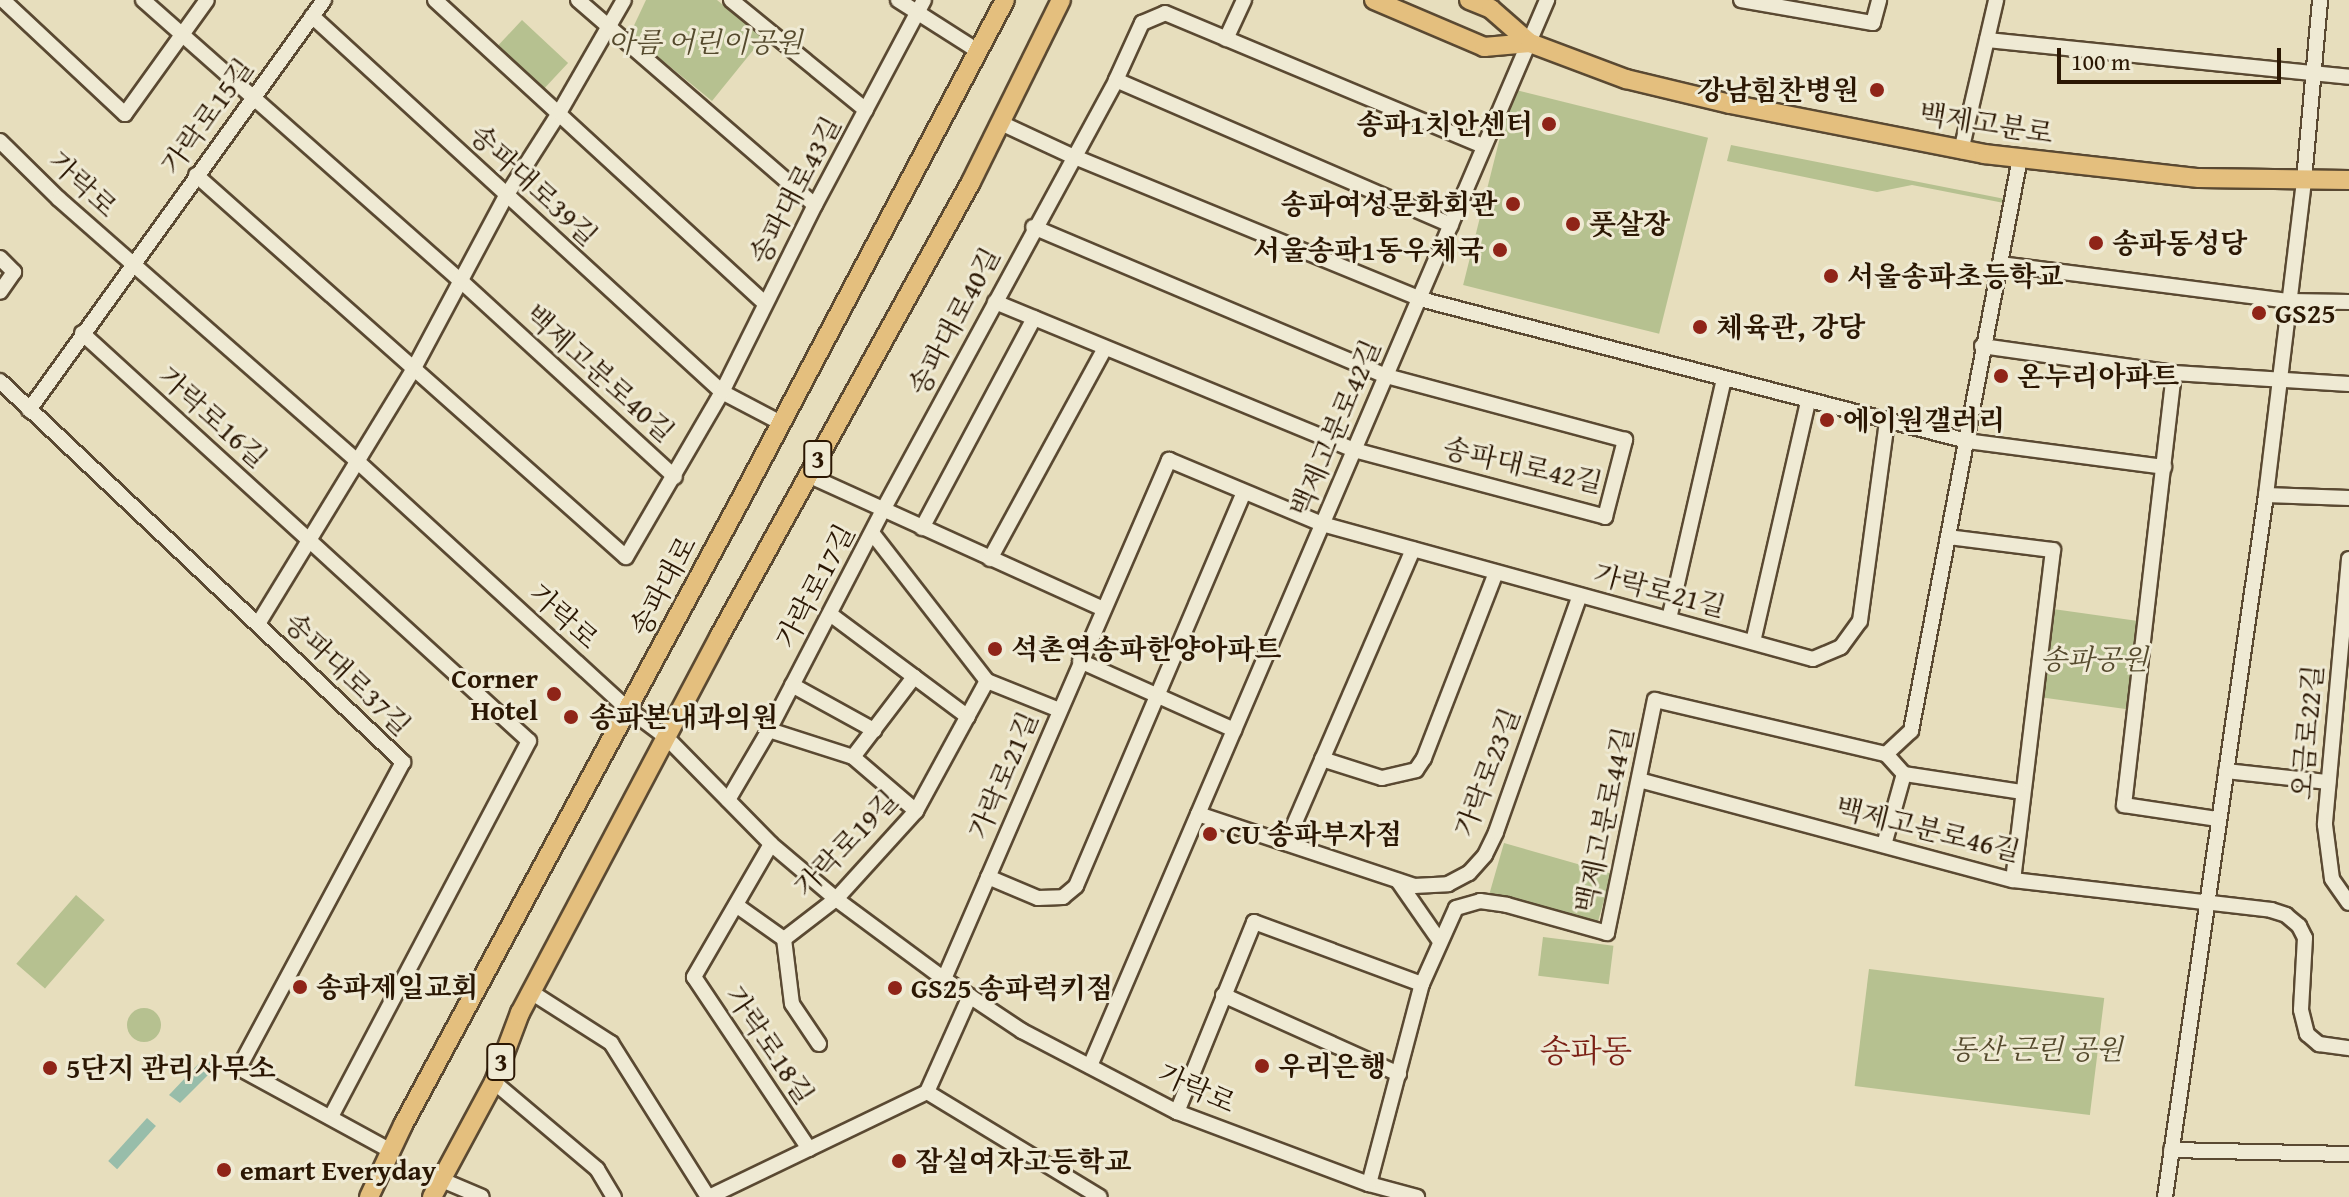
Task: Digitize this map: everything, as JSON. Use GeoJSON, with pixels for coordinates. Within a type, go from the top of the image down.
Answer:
{"type":"FeatureCollection","features":[{"type":"Feature","properties":{"kind":"main road","name":"송파대로"},"geometry":{"type":"LineString","coordinates":[[369,1197],[1005,0]]}},
{"type":"Feature","properties":{"kind":"main road","name":"3"},"geometry":{"type":"LineString","coordinates":[[432,1197],[494,1082],[531,992],[719,637],[1001,123],[1061,0]]}},
{"type":"Feature","properties":{"kind":"main road","name":"백제고분로"},"geometry":{"type":"LineString","coordinates":[[1374,0],[1484,47],[1530,43]]}},
{"type":"Feature","properties":{"kind":"main road","name":"백제고분로"},"geometry":{"type":"LineString","coordinates":[[1469,0],[1491,9],[1530,43],[1626,79],[1730,104],[1961,151],[2199,178],[2349,180]]}},
{"type":"Feature","properties":{"kind":"street"},"geometry":{"type":"LineString","coordinates":[[3,0],[125,114],[207,0]]}},
{"type":"Feature","properties":{"kind":"street","name":"백제고분로40길"},"geometry":{"type":"LineString","coordinates":[[143,0],[182,38],[255,97],[461,281],[675,477],[626,557],[196,175]]}},
{"type":"Feature","properties":{"kind":"street","name":"가락로15길"},"geometry":{"type":"LineString","coordinates":[[131,264],[324,0]]}},
{"type":"Feature","properties":{"kind":"street"},"geometry":{"type":"LineString","coordinates":[[435,0],[765,303]]}},
{"type":"Feature","properties":{"kind":"street"},"geometry":{"type":"LineString","coordinates":[[578,0],[815,205]]}},
{"type":"Feature","properties":{"kind":"street"},"geometry":{"type":"LineString","coordinates":[[258,624],[413,370],[506,196],[559,113],[624,0]]}},
{"type":"Feature","properties":{"kind":"street"},"geometry":{"type":"LineString","coordinates":[[731,0],[866,110]]}},
{"type":"Feature","properties":{"kind":"street"},"geometry":{"type":"LineString","coordinates":[[898,0],[978,51]]}},
{"type":"Feature","properties":{"kind":"street"},"geometry":{"type":"LineString","coordinates":[[916,14],[924,0]]}},
{"type":"Feature","properties":{"kind":"street"},"geometry":{"type":"LineString","coordinates":[[1226,39],[1244,0]]}},
{"type":"Feature","properties":{"kind":"street","name":"백제고분로42길"},"geometry":{"type":"LineString","coordinates":[[1090,1066],[1547,0]]}},
{"type":"Feature","properties":{"kind":"street"},"geometry":{"type":"LineString","coordinates":[[1741,0],[1873,23],[1879,0]]}},
{"type":"Feature","properties":{"kind":"street"},"geometry":{"type":"LineString","coordinates":[[1961,151],[1996,0]]}},
{"type":"Feature","properties":{"kind":"street"},"geometry":{"type":"LineString","coordinates":[[2165,1197],[2266,495],[2304,180],[2320,0]]}},
{"type":"Feature","properties":{"kind":"street"},"geometry":{"type":"LineString","coordinates":[[1072,156],[1116,80],[1142,23],[1165,13],[1483,146]]}},
{"type":"Feature","properties":{"kind":"street","name":"송파대로43길"},"geometry":{"type":"LineString","coordinates":[[722,392],[815,205],[916,14]]}},
{"type":"Feature","properties":{"kind":"street","name":"송파대로39길"},"geometry":{"type":"LineString","coordinates":[[312,16],[722,392],[781,423]]}},
{"type":"Feature","properties":{"kind":"street"},"geometry":{"type":"LineString","coordinates":[[1987,40],[2349,77]]}},
{"type":"Feature","properties":{"kind":"street"},"geometry":{"type":"LineString","coordinates":[[1116,80],[1451,225]]}},
{"type":"Feature","properties":{"kind":"street"},"geometry":{"type":"LineString","coordinates":[[1001,123],[1072,156],[1420,299],[1967,441],[2164,467]]}},
{"type":"Feature","properties":{"kind":"street","name":"가락로"},"geometry":{"type":"LineString","coordinates":[[0,141],[131,264],[357,461],[627,708],[667,738],[771,844],[836,899],[944,979],[1022,1031],[1177,1112],[1369,1184],[1417,1197]]}},
{"type":"Feature","properties":{"kind":"street","name":"송파대로40길"},"geometry":{"type":"LineString","coordinates":[[883,510],[1072,156]]}},
{"type":"Feature","properties":{"kind":"street"},"geometry":{"type":"LineString","coordinates":[[2020,158],[1911,731],[1886,754],[1904,774],[2021,792]]}},
{"type":"Feature","properties":{"kind":"street","name":"송파대로42길"},"geometry":{"type":"LineString","coordinates":[[995,302],[1354,450],[1605,517],[1625,440],[1386,376],[1033,227]]}},
{"type":"Feature","properties":{"kind":"street"},"geometry":{"type":"LineString","coordinates":[[0,258],[14,272],[0,292]]}},
{"type":"Feature","properties":{"kind":"street"},"geometry":{"type":"LineString","coordinates":[[29,410],[131,264]]}},
{"type":"Feature","properties":{"kind":"street"},"geometry":{"type":"LineString","coordinates":[[2000,264],[2290,301],[2349,302]]}},
{"type":"Feature","properties":{"kind":"street"},"geometry":{"type":"LineString","coordinates":[[922,528],[1034,318]]}},
{"type":"Feature","properties":{"kind":"street","name":"가락로16길"},"geometry":{"type":"LineString","coordinates":[[82,333],[529,741],[331,1117]]}},
{"type":"Feature","properties":{"kind":"street"},"geometry":{"type":"LineString","coordinates":[[1982,346],[2174,373],[2349,384]]}},
{"type":"Feature","properties":{"kind":"street"},"geometry":{"type":"LineString","coordinates":[[990,559],[1105,348]]}},
{"type":"Feature","properties":{"kind":"street"},"geometry":{"type":"LineString","coordinates":[[2174,373],[2124,805],[2218,819]]}},
{"type":"Feature","properties":{"kind":"street"},"geometry":{"type":"LineString","coordinates":[[1669,619],[1724,379]]}},
{"type":"Feature","properties":{"kind":"street","name":"송파대로37길"},"geometry":{"type":"LineString","coordinates":[[0,381],[403,762],[239,1068],[391,1151]]}},
{"type":"Feature","properties":{"kind":"street"},"geometry":{"type":"LineString","coordinates":[[675,477],[722,392]]}},
{"type":"Feature","properties":{"kind":"street"},"geometry":{"type":"LineString","coordinates":[[1753,642],[1808,402]]}},
{"type":"Feature","properties":{"kind":"street","name":"가락로21길"},"geometry":{"type":"LineString","coordinates":[[944,979],[1169,460],[1322,524],[1813,659],[1841,647],[1860,621],[1887,422]]}},
{"type":"Feature","properties":{"kind":"street"},"geometry":{"type":"LineString","coordinates":[[810,476],[1103,609]]}},
{"type":"Feature","properties":{"kind":"street","name":"가락로21길"},"geometry":{"type":"LineString","coordinates":[[988,877],[1038,898],[1063,897],[1076,886],[1244,492]]}},
{"type":"Feature","properties":{"kind":"street"},"geometry":{"type":"LineString","coordinates":[[2266,495],[2349,498]]}},
{"type":"Feature","properties":{"kind":"street","name":"가락로17길"},"geometry":{"type":"LineString","coordinates":[[728,800],[769,730],[883,510]]}},
{"type":"Feature","properties":{"kind":"street"},"geometry":{"type":"LineString","coordinates":[[873,534],[987,681],[1059,710]]}},
{"type":"Feature","properties":{"kind":"street"},"geometry":{"type":"LineString","coordinates":[[1948,537],[2053,550],[2021,792],[2013,880]]}},
{"type":"Feature","properties":{"kind":"street"},"geometry":{"type":"LineString","coordinates":[[1286,843],[1413,549]]}},
{"type":"Feature","properties":{"kind":"street","name":"오금로22길"},"geometry":{"type":"LineString","coordinates":[[2349,559],[2328,782],[2327,853],[2332,879],[2349,903]]}},
{"type":"Feature","properties":{"kind":"street"},"geometry":{"type":"LineString","coordinates":[[1322,759],[1382,778],[1416,770],[1424,758],[1496,572]]}},
{"type":"Feature","properties":{"kind":"street","name":"가락로23길"},"geometry":{"type":"LineString","coordinates":[[1198,814],[1414,886],[1448,884],[1469,873],[1485,855],[1580,595]]}},
{"type":"Feature","properties":{"kind":"street"},"geometry":{"type":"LineString","coordinates":[[830,614],[968,717]]}},
{"type":"Feature","properties":{"kind":"street"},"geometry":{"type":"LineString","coordinates":[[1080,661],[1234,730]]}},
{"type":"Feature","properties":{"kind":"street","name":"가락로19길"},"geometry":{"type":"LineString","coordinates":[[853,757],[914,677]]}},
{"type":"Feature","properties":{"kind":"street","name":"가락로19길"},"geometry":{"type":"LineString","coordinates":[[784,939],[836,899],[916,811],[987,681]]}},
{"type":"Feature","properties":{"kind":"street","name":"가락로17길"},"geometry":{"type":"LineString","coordinates":[[792,685],[874,730]]}},
{"type":"Feature","properties":{"kind":"street","name":"백제고분로44길"},"geometry":{"type":"LineString","coordinates":[[1369,1184],[1422,984],[1439,940],[1456,908],[1480,901],[1607,933],[1655,700],[1886,754]]}},
{"type":"Feature","properties":{"kind":"street"},"geometry":{"type":"LineString","coordinates":[[769,730],[853,757],[916,811]]}},
{"type":"Feature","properties":{"kind":"street"},"geometry":{"type":"LineString","coordinates":[[2226,771],[2328,782]]}},
{"type":"Feature","properties":{"kind":"street"},"geometry":{"type":"LineString","coordinates":[[1884,845],[1904,774]]}},
{"type":"Feature","properties":{"kind":"street","name":"백제고분로46길"},"geometry":{"type":"LineString","coordinates":[[1639,780],[2013,880],[2209,902],[2271,910],[2286,915],[2299,926],[2305,938],[2302,1022],[2307,1034],[2319,1044],[2349,1048]]}},
{"type":"Feature","properties":{"kind":"street","name":"가락로18길"},"geometry":{"type":"LineString","coordinates":[[771,844],[694,977],[809,1149]]}},
{"type":"Feature","properties":{"kind":"street"},"geometry":{"type":"LineString","coordinates":[[1398,880],[1439,940]]}},
{"type":"Feature","properties":{"kind":"street"},"geometry":{"type":"LineString","coordinates":[[736,905],[784,939],[792,1004],[819,1044]]}},
{"type":"Feature","properties":{"kind":"street"},"geometry":{"type":"LineString","coordinates":[[1177,1112],[1254,922],[1422,984]]}},
{"type":"Feature","properties":{"kind":"street"},"geometry":{"type":"LineString","coordinates":[[531,992],[611,1043],[708,1197],[927,1092],[970,996]]}},
{"type":"Feature","properties":{"kind":"street"},"geometry":{"type":"LineString","coordinates":[[1223,995],[1399,1074]]}},
{"type":"Feature","properties":{"kind":"street"},"geometry":{"type":"LineString","coordinates":[[494,1082],[597,1169],[614,1197]]}},
{"type":"Feature","properties":{"kind":"street"},"geometry":{"type":"LineString","coordinates":[[927,1092],[1100,1197]]}},
{"type":"Feature","properties":{"kind":"street"},"geometry":{"type":"LineString","coordinates":[[2171,1150],[2349,1154]]}},
{"type":"Feature","properties":{"kind":"street"},"geometry":{"type":"LineString","coordinates":[[442,1180],[482,1197]]}},
{"type":"Feature","properties":{"kind":"green space","name":"아름 어린이공원"},"geometry":{"type":"Polygon","coordinates":[[[646,0],[717,0],[763,38],[712,101],[630,34],[646,0]]]}},
{"type":"Feature","properties":{"kind":"green space"},"geometry":{"type":"Polygon","coordinates":[[[522,20],[568,63],[544,89],[498,46],[522,20]]]}},
{"type":"Feature","properties":{"kind":"green space"},"geometry":{"type":"Polygon","coordinates":[[[1512,89],[1708,138],[1659,334],[1463,285],[1512,89]]]}},
{"type":"Feature","properties":{"kind":"green space"},"geometry":{"type":"Polygon","coordinates":[[[1731,145],[2005,199],[2004,203],[1912,185],[1877,192],[1727,161],[1731,145]]]}},
{"type":"Feature","properties":{"kind":"green space","name":"송파공원"},"geometry":{"type":"Polygon","coordinates":[[[2046,608],[2145,622],[2133,710],[2034,696],[2046,608]]]}},
{"type":"Feature","properties":{"kind":"green space"},"geometry":{"type":"Polygon","coordinates":[[[1504,843],[1612,874],[1597,927],[1489,896],[1504,843]]]}},
{"type":"Feature","properties":{"kind":"green space"},"geometry":{"type":"Polygon","coordinates":[[[76,895],[105,920],[45,989],[16,964],[76,895]]]}},
{"type":"Feature","properties":{"kind":"green space"},"geometry":{"type":"Polygon","coordinates":[[[1543,937],[1613,946],[1609,984],[1538,976],[1543,937]]]}},
{"type":"Feature","properties":{"kind":"green space","name":"동산 근린 공원"},"geometry":{"type":"Polygon","coordinates":[[[1869,969],[2104,998],[2090,1115],[1855,1086],[1869,969]]]}},
{"type":"Feature","properties":{"kind":"green space"},"geometry":{"type":"Polygon","coordinates":[[[144,1008],[156,1013],[161,1025],[156,1037],[144,1042],[132,1037],[127,1025],[132,1013],[144,1008]]]}},
{"type":"Feature","properties":{"kind":"shaded area"},"geometry":{"type":"Polygon","coordinates":[[[206,1056],[214,1069],[180,1103],[169,1095],[206,1056]]]}},
{"type":"Feature","properties":{"kind":"shaded area"},"geometry":{"type":"Polygon","coordinates":[[[147,1118],[156,1126],[117,1169],[108,1161],[147,1118]]]}},
{"type":"Feature","properties":{"kind":"place","name":"강남힘찬병원"},"geometry":{"type":"Point","coordinates":[1877,90]}},
{"type":"Feature","properties":{"kind":"place","name":"송파1치안센터"},"geometry":{"type":"Point","coordinates":[1549,124]}},
{"type":"Feature","properties":{"kind":"place","name":"송파여성문화회관"},"geometry":{"type":"Point","coordinates":[1513,204]}},
{"type":"Feature","properties":{"kind":"place","name":"풋살장"},"geometry":{"type":"Point","coordinates":[1573,224]}},
{"type":"Feature","properties":{"kind":"place","name":"송파동성당"},"geometry":{"type":"Point","coordinates":[2096,243]}},
{"type":"Feature","properties":{"kind":"place","name":"서울송파1동우체국"},"geometry":{"type":"Point","coordinates":[1500,250]}},
{"type":"Feature","properties":{"kind":"place","name":"서울송파초등학교"},"geometry":{"type":"Point","coordinates":[1831,276]}},
{"type":"Feature","properties":{"kind":"place","name":"GS25"},"geometry":{"type":"Point","coordinates":[2259,313]}},
{"type":"Feature","properties":{"kind":"place","name":"체육관, 강당"},"geometry":{"type":"Point","coordinates":[1700,327]}},
{"type":"Feature","properties":{"kind":"place","name":"온누리아파트"},"geometry":{"type":"Point","coordinates":[2001,376]}},
{"type":"Feature","properties":{"kind":"place","name":"에이원갤러리"},"geometry":{"type":"Point","coordinates":[1827,420]}},
{"type":"Feature","properties":{"kind":"place","name":"석촌역송파한양아파트"},"geometry":{"type":"Point","coordinates":[995,649]}},
{"type":"Feature","properties":{"kind":"place","name":"Corner Hotel"},"geometry":{"type":"Point","coordinates":[554,694]}},
{"type":"Feature","properties":{"kind":"place","name":"송파본내과의원"},"geometry":{"type":"Point","coordinates":[571,717]}},
{"type":"Feature","properties":{"kind":"place","name":"CU 송파부자점"},"geometry":{"type":"Point","coordinates":[1210,834]}},
{"type":"Feature","properties":{"kind":"place","name":"송파제일교회"},"geometry":{"type":"Point","coordinates":[300,987]}},
{"type":"Feature","properties":{"kind":"place","name":"GS25 송파럭키점"},"geometry":{"type":"Point","coordinates":[895,988]}},
{"type":"Feature","properties":{"kind":"place","name":"우리은행"},"geometry":{"type":"Point","coordinates":[1262,1066]}},
{"type":"Feature","properties":{"kind":"place","name":"5단지 관리사무소"},"geometry":{"type":"Point","coordinates":[50,1068]}},
{"type":"Feature","properties":{"kind":"place","name":"잠실여자고등학교"},"geometry":{"type":"Point","coordinates":[899,1161]}},
{"type":"Feature","properties":{"kind":"place","name":"emart Everyday"},"geometry":{"type":"Point","coordinates":[224,1170]}},
{"type":"Feature","properties":{"kind":"district","name":"송파동"},"geometry":{"type":"Point","coordinates":[1586,1051]}}]}
